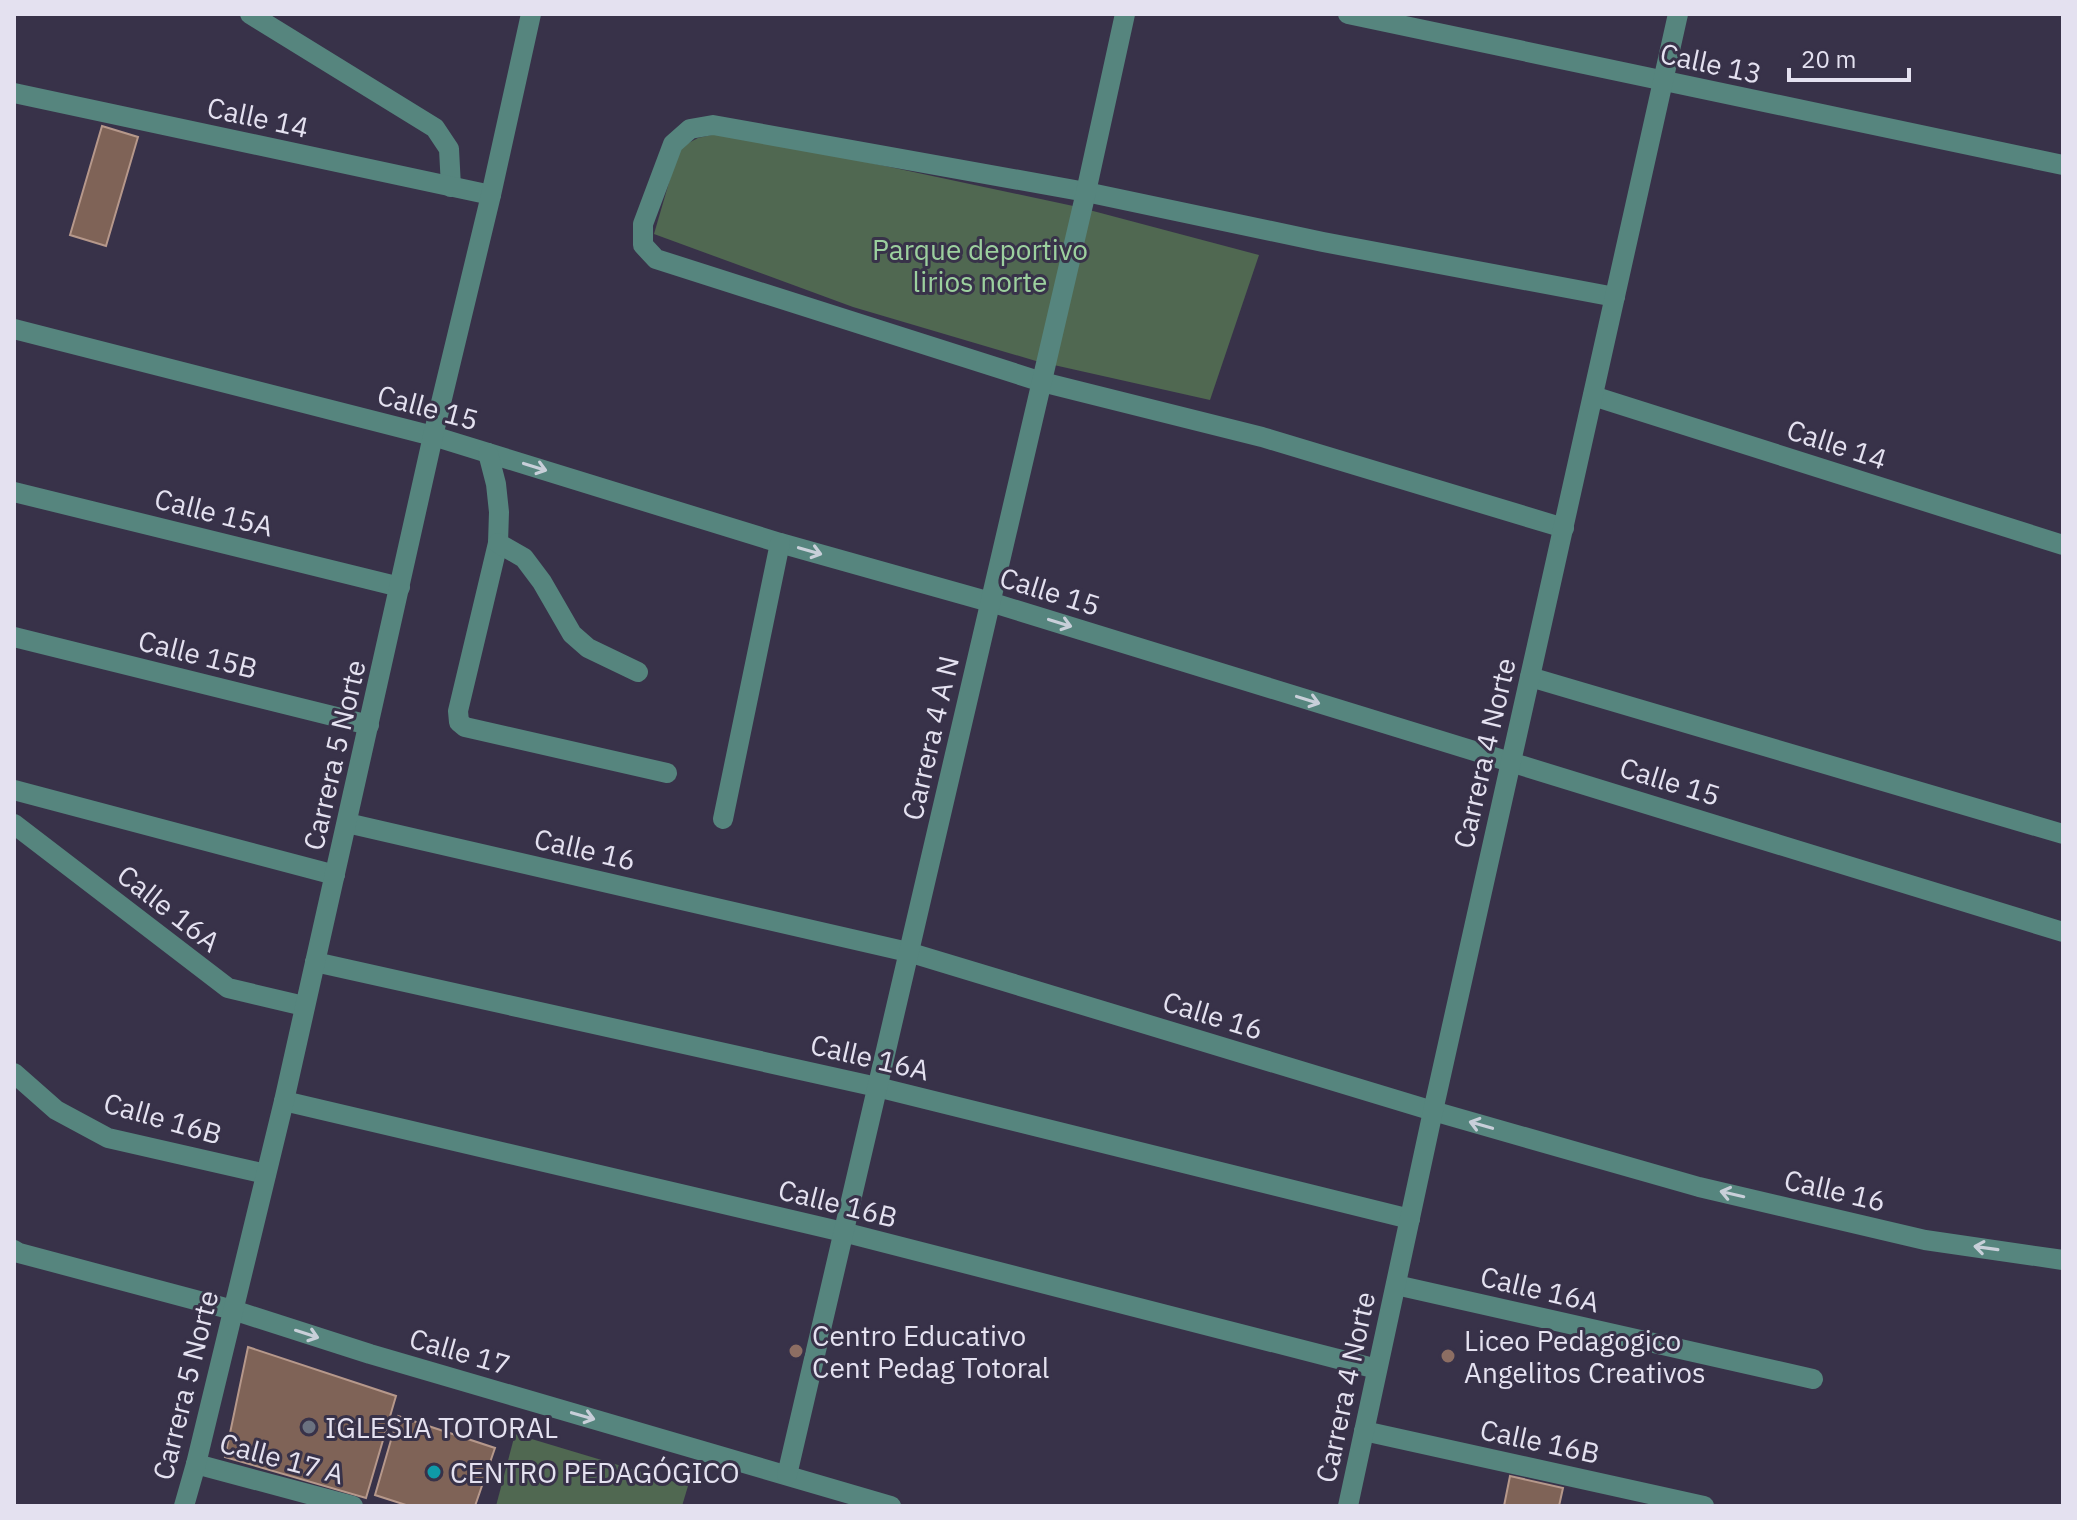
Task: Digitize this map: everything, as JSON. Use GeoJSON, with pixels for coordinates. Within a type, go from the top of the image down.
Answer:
{"type":"FeatureCollection","features":[{"type":"Feature","properties":{"kind":"street"},"geometry":{"type":"LineString","coordinates":[[250,14],[435,128],[449,149],[451,187]]}},
{"type":"Feature","properties":{"kind":"street","name":"Carrera 5 Norte"},"geometry":{"type":"LineString","coordinates":[[184,1506],[284,1101],[531,14]]}},
{"type":"Feature","properties":{"kind":"street","name":"Carrera 4 A N"},"geometry":{"type":"LineString","coordinates":[[787,1475],[1125,14]]}},
{"type":"Feature","properties":{"kind":"street","name":"Calle 13"},"geometry":{"type":"LineString","coordinates":[[1348,14],[2063,165]]}},
{"type":"Feature","properties":{"kind":"street","name":"Carrera 4 Norte"},"geometry":{"type":"LineString","coordinates":[[1348,1506],[1678,14]]}},
{"type":"Feature","properties":{"kind":"street","name":"Calle 14"},"geometry":{"type":"LineString","coordinates":[[14,93],[491,195]]}},
{"type":"Feature","properties":{"kind":"street"},"geometry":{"type":"LineString","coordinates":[[1564,528],[1262,437],[1042,382],[656,259],[643,245],[643,224],[673,144],[690,129],[713,125],[1086,192],[1323,242],[1615,297]]}},
{"type":"Feature","properties":{"kind":"street","name":"Calle 15"},"geometry":{"type":"LineString","coordinates":[[14,329],[433,436],[780,543],[990,602],[2063,932]]}},
{"type":"Feature","properties":{"kind":"street","name":"Calle 14"},"geometry":{"type":"LineString","coordinates":[[1593,396],[2063,545]]}},
{"type":"Feature","properties":{"kind":"street"},"geometry":{"type":"LineString","coordinates":[[488,453],[496,484],[500,527],[458,711],[459,722],[465,727],[667,773]]}},
{"type":"Feature","properties":{"kind":"street","name":"Calle 15A"},"geometry":{"type":"LineString","coordinates":[[14,492],[400,587]]}},
{"type":"Feature","properties":{"kind":"street"},"geometry":{"type":"LineString","coordinates":[[498,543],[524,558],[542,582],[572,634],[588,648],[638,672]]}},
{"type":"Feature","properties":{"kind":"street"},"geometry":{"type":"LineString","coordinates":[[723,819],[780,543]]}},
{"type":"Feature","properties":{"kind":"street","name":"Calle 15B"},"geometry":{"type":"LineString","coordinates":[[14,637],[369,725]]}},
{"type":"Feature","properties":{"kind":"street"},"geometry":{"type":"LineString","coordinates":[[1530,677],[2063,834]]}},
{"type":"Feature","properties":{"kind":"street"},"geometry":{"type":"LineString","coordinates":[[14,790],[335,875]]}},
{"type":"Feature","properties":{"kind":"street","name":"Calle 16"},"geometry":{"type":"LineString","coordinates":[[347,823],[908,952],[1433,1111],[1699,1187],[1925,1240],[2063,1260]]}},
{"type":"Feature","properties":{"kind":"street","name":"Calle 16A"},"geometry":{"type":"LineString","coordinates":[[14,824],[228,988],[304,1006]]}},
{"type":"Feature","properties":{"kind":"street","name":"Calle 16A"},"geometry":{"type":"LineString","coordinates":[[315,962],[877,1087],[1410,1219]]}},
{"type":"Feature","properties":{"kind":"street","name":"Calle 16B"},"geometry":{"type":"LineString","coordinates":[[14,1073],[56,1110],[108,1138],[266,1174]]}},
{"type":"Feature","properties":{"kind":"street","name":"Calle 16B"},"geometry":{"type":"LineString","coordinates":[[284,1101],[843,1232],[1377,1369]]}},
{"type":"Feature","properties":{"kind":"street","name":"Calle 17"},"geometry":{"type":"LineString","coordinates":[[14,1250],[233,1310],[384,1359],[891,1506]]}},
{"type":"Feature","properties":{"kind":"street","name":"Calle 16A"},"geometry":{"type":"LineString","coordinates":[[1396,1285],[1813,1379]]}},
{"type":"Feature","properties":{"kind":"street","name":"Calle 16B"},"geometry":{"type":"LineString","coordinates":[[1364,1431],[1704,1506]]}},
{"type":"Feature","properties":{"kind":"street","name":"Calle 17 A"},"geometry":{"type":"LineString","coordinates":[[196,1464],[353,1506]]}},
{"type":"Feature","properties":{"kind":"green space","name":"Parque deportivo lirios norte"},"geometry":{"type":"Polygon","coordinates":[[[725,132],[1078,207],[1259,255],[1210,400],[1036,361],[853,307],[654,234],[679,148],[698,138],[725,132]]]}},
{"type":"Feature","properties":{"kind":"green space"},"geometry":{"type":"Polygon","coordinates":[[[515,1434],[688,1486],[682,1506],[496,1506],[515,1434]]]}},
{"type":"Feature","properties":{"kind":"building"},"geometry":{"type":"Polygon","coordinates":[[[102,126],[138,137],[106,246],[70,235],[102,126]]]}},
{"type":"Feature","properties":{"kind":"building","name":"IGLESIA TOTORAL"},"geometry":{"type":"Polygon","coordinates":[[[248,1347],[396,1396],[366,1498],[225,1457],[248,1347]]]}},
{"type":"Feature","properties":{"kind":"building","name":"CENTRO PEDAGÓGICO"},"geometry":{"type":"Polygon","coordinates":[[[398,1416],[495,1448],[475,1506],[409,1506],[375,1495],[398,1416]]]}},
{"type":"Feature","properties":{"kind":"building"},"geometry":{"type":"Polygon","coordinates":[[[1510,1476],[1563,1488],[1559,1506],[1504,1506],[1510,1476]]]}},
{"type":"Feature","properties":{"kind":"place","name":"Centro Educativo Cent Pedag Totoral"},"geometry":{"type":"Point","coordinates":[796,1351]}},
{"type":"Feature","properties":{"kind":"place","name":"Liceo Pedagogico Angelitos Creativos"},"geometry":{"type":"Point","coordinates":[1448,1356]}},
{"type":"Feature","properties":{"kind":"place","name":"IGLESIA TOTORAL"},"geometry":{"type":"Point","coordinates":[309,1427]}},
{"type":"Feature","properties":{"kind":"place","name":"CENTRO PEDAGÓGICO"},"geometry":{"type":"Point","coordinates":[434,1472]}}]}
